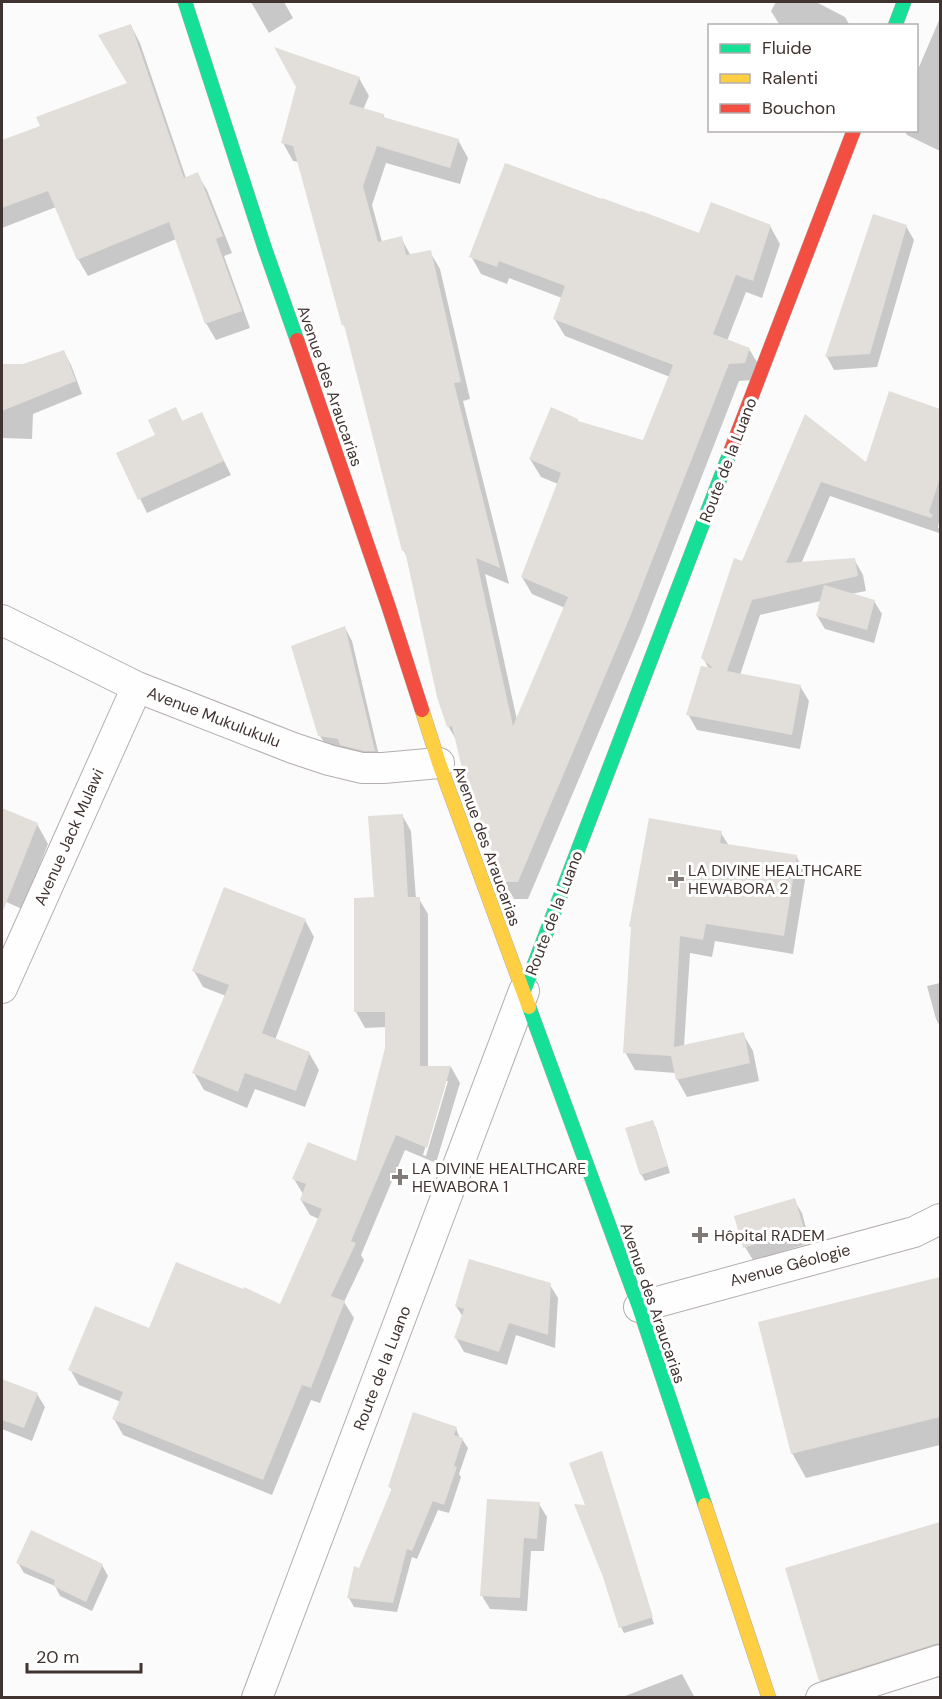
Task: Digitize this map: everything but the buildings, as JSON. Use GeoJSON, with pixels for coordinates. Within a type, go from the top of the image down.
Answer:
{"type":"FeatureCollection","features":[{"type":"Feature","properties":{"kind":"street","name":"Avenue des Araucarias"},"geometry":{"type":"LineString","coordinates":[[185,2],[439,763],[639,1306],[770,1698]]}},
{"type":"Feature","properties":{"kind":"street"},"geometry":{"type":"LineString","coordinates":[[896,24],[904,2]]}},
{"type":"Feature","properties":{"kind":"street","name":"Route de la Luano"},"geometry":{"type":"LineString","coordinates":[[257,1698],[524,991],[853,132]]}},
{"type":"Feature","properties":{"kind":"street","name":"Avenue Mukulukulu"},"geometry":{"type":"LineString","coordinates":[[2,620],[137,687],[329,760],[362,768],[439,763]]}},
{"type":"Feature","properties":{"kind":"street","name":"Avenue Jack Mulawi"},"geometry":{"type":"LineString","coordinates":[[2,988],[137,687]]}},
{"type":"Feature","properties":{"kind":"street","name":"Avenue Géologie"},"geometry":{"type":"LineString","coordinates":[[639,1306],[914,1232],[940,1219]]}},
{"type":"Feature","properties":{"kind":"street"},"geometry":{"type":"LineString","coordinates":[[821,1698],[940,1660]]}},
{"type":"Feature","properties":{"kind":"traffic: fast"},"geometry":{"type":"LineString","coordinates":[[185,2],[297,340]]}},
{"type":"Feature","properties":{"kind":"traffic: fast"},"geometry":{"type":"LineString","coordinates":[[896,24],[904,2]]}},
{"type":"Feature","properties":{"kind":"traffic: fast"},"geometry":{"type":"LineString","coordinates":[[524,991],[731,450]]}},
{"type":"Feature","properties":{"kind":"traffic: fast"},"geometry":{"type":"LineString","coordinates":[[529,1007],[639,1307],[705,1505]]}},
{"type":"Feature","properties":{"kind":"traffic: slow"},"geometry":{"type":"LineString","coordinates":[[422,710],[439,763],[529,1007]]}},
{"type":"Feature","properties":{"kind":"traffic: slow"},"geometry":{"type":"LineString","coordinates":[[705,1505],[769,1698]]}},
{"type":"Feature","properties":{"kind":"traffic: jam"},"geometry":{"type":"LineString","coordinates":[[731,450],[853,132]]}},
{"type":"Feature","properties":{"kind":"traffic: jam"},"geometry":{"type":"LineString","coordinates":[[297,340],[422,710]]}},
{"type":"Feature","properties":{"kind":"place","name":"LA DIVINE HEALTHCARE HEWABORA 2"},"geometry":{"type":"Point","coordinates":[676,879]}},
{"type":"Feature","properties":{"kind":"place","name":"LA DIVINE HEALTHCARE HEWABORA 1"},"geometry":{"type":"Point","coordinates":[400,1177]}},
{"type":"Feature","properties":{"kind":"place","name":"Hôpital RADEM"},"geometry":{"type":"Point","coordinates":[700,1235]}}]}
